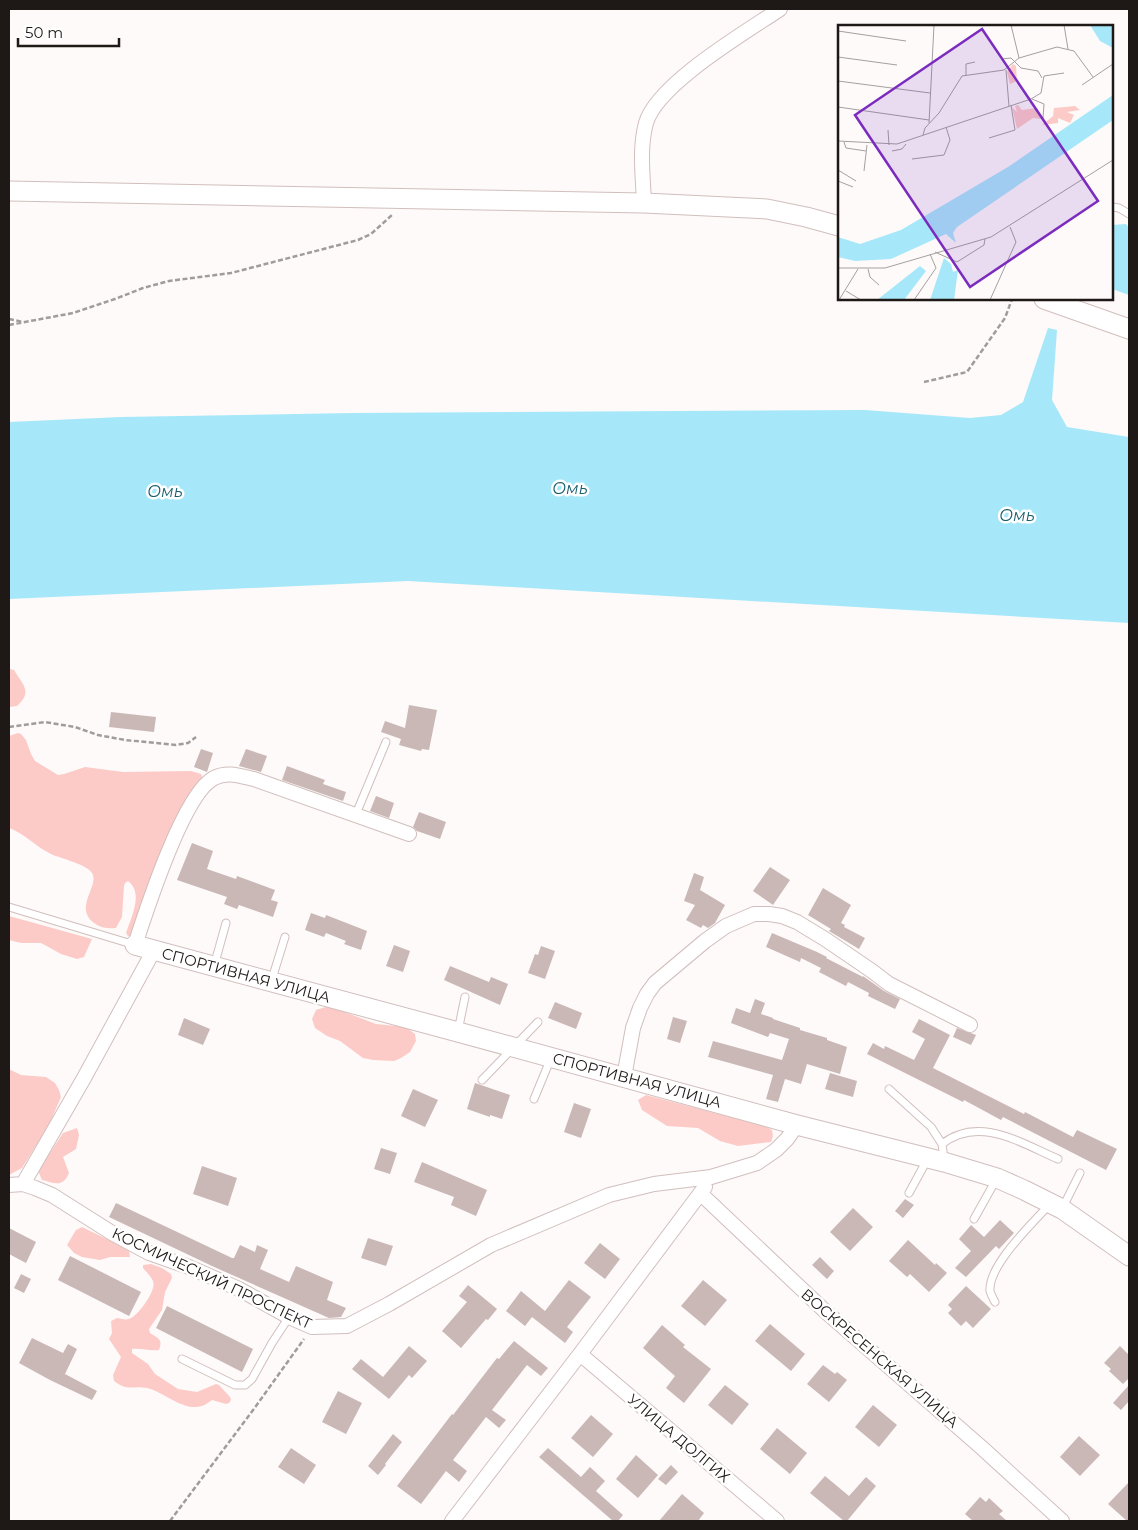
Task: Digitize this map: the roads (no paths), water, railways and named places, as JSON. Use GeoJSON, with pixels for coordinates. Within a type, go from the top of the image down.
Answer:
{"type":"FeatureCollection","features":[{"type":"Feature","properties":{"kind":"street"},"geometry":{"type":"LineString","coordinates":[[644,203],[642,147],[646,122],[655,104],[670,88],[702,62],[780,9]]}},
{"type":"Feature","properties":{"kind":"street"},"geometry":{"type":"LineString","coordinates":[[9,191],[644,203],[767,209],[838,226]]}},
{"type":"Feature","properties":{"kind":"street"},"geometry":{"type":"LineString","coordinates":[[1047,300],[1129,329]]}},
{"type":"Feature","properties":{"kind":"street"},"geometry":{"type":"LineString","coordinates":[[135,945],[154,886],[188,809],[203,786],[212,778],[223,774],[233,774],[356,814],[409,834]]}},
{"type":"Feature","properties":{"kind":"street"},"geometry":{"type":"LineString","coordinates":[[624,1077],[633,1028],[640,1008],[655,983],[726,926],[754,914],[782,916],[797,922],[825,938],[888,984],[970,1025]]}},
{"type":"Feature","properties":{"kind":"street","name":"СПОРТИВНАЯ УЛИЦА"},"geometry":{"type":"LineString","coordinates":[[135,945],[797,1125],[938,1155],[997,1178],[1057,1206],[1126,1254]]}},
{"type":"Feature","properties":{"kind":"street"},"geometry":{"type":"LineString","coordinates":[[16,1185],[84,1078],[154,950]]}},
{"type":"Feature","properties":{"kind":"street","name":"КОСМИЧЕСКИЙ ПРОСПЕКТ"},"geometry":{"type":"LineString","coordinates":[[16,1185],[35,1188],[52,1195],[112,1233],[149,1253],[189,1267],[239,1289],[312,1327],[347,1326],[491,1245],[609,1195],[654,1184],[711,1177],[757,1163],[776,1150],[797,1125]]}},
{"type":"Feature","properties":{"kind":"street"},"geometry":{"type":"LineString","coordinates":[[452,1521],[701,1194],[711,1177]]}},
{"type":"Feature","properties":{"kind":"street","name":"ВОСКРЕСЕНСКАЯ УЛИЦА"},"geometry":{"type":"LineString","coordinates":[[701,1194],[826,1312],[982,1447],[1062,1521]]}},
{"type":"Feature","properties":{"kind":"street","name":"УЛИЦА ДОЛГИХ"},"geometry":{"type":"LineString","coordinates":[[580,1354],[777,1521]]}},
{"type":"Feature","properties":{"kind":"lane"},"geometry":{"type":"LineString","coordinates":[[1113,206],[1129,214]]}},
{"type":"Feature","properties":{"kind":"lane"},"geometry":{"type":"LineString","coordinates":[[356,814],[386,742]]}},
{"type":"Feature","properties":{"kind":"lane"},"geometry":{"type":"LineString","coordinates":[[9,907],[135,945]]}},
{"type":"Feature","properties":{"kind":"lane"},"geometry":{"type":"LineString","coordinates":[[214,966],[226,923]]}},
{"type":"Feature","properties":{"kind":"lane"},"geometry":{"type":"LineString","coordinates":[[270,982],[285,936]]}},
{"type":"Feature","properties":{"kind":"lane"},"geometry":{"type":"LineString","coordinates":[[458,1032],[465,997]]}},
{"type":"Feature","properties":{"kind":"lane"},"geometry":{"type":"LineString","coordinates":[[482,1080],[538,1022]]}},
{"type":"Feature","properties":{"kind":"lane"},"geometry":{"type":"LineString","coordinates":[[534,1099],[551,1057]]}},
{"type":"Feature","properties":{"kind":"lane"},"geometry":{"type":"LineString","coordinates":[[889,1089],[931,1127],[938,1155]]}},
{"type":"Feature","properties":{"kind":"lane"},"geometry":{"type":"LineString","coordinates":[[909,1193],[952,1136],[967,1132],[988,1131],[1004,1135],[1058,1159]]}},
{"type":"Feature","properties":{"kind":"lane"},"geometry":{"type":"LineString","coordinates":[[995,1302],[990,1289],[993,1276],[1002,1258],[1057,1206],[1080,1173]]}},
{"type":"Feature","properties":{"kind":"lane"},"geometry":{"type":"LineString","coordinates":[[974,1219],[997,1178]]}},
{"type":"Feature","properties":{"kind":"lane"},"geometry":{"type":"LineString","coordinates":[[182,1359],[235,1385],[245,1385],[252,1379],[272,1343],[290,1317]]}},
{"type":"Feature","properties":{"kind":"water"},"geometry":{"type":"Polygon","coordinates":[[[1126,224],[1129,228],[1129,295],[1113,289],[1113,225],[1126,224]]]}},
{"type":"Feature","properties":{"kind":"water","name":"Омь"},"geometry":{"type":"Polygon","coordinates":[[[1048,328],[1057,330],[1052,400],[1067,427],[1129,437],[1129,623],[408,581],[9,599],[9,422],[121,417],[353,413],[865,410],[970,418],[1001,415],[1023,402],[1048,328]]]}}]}
